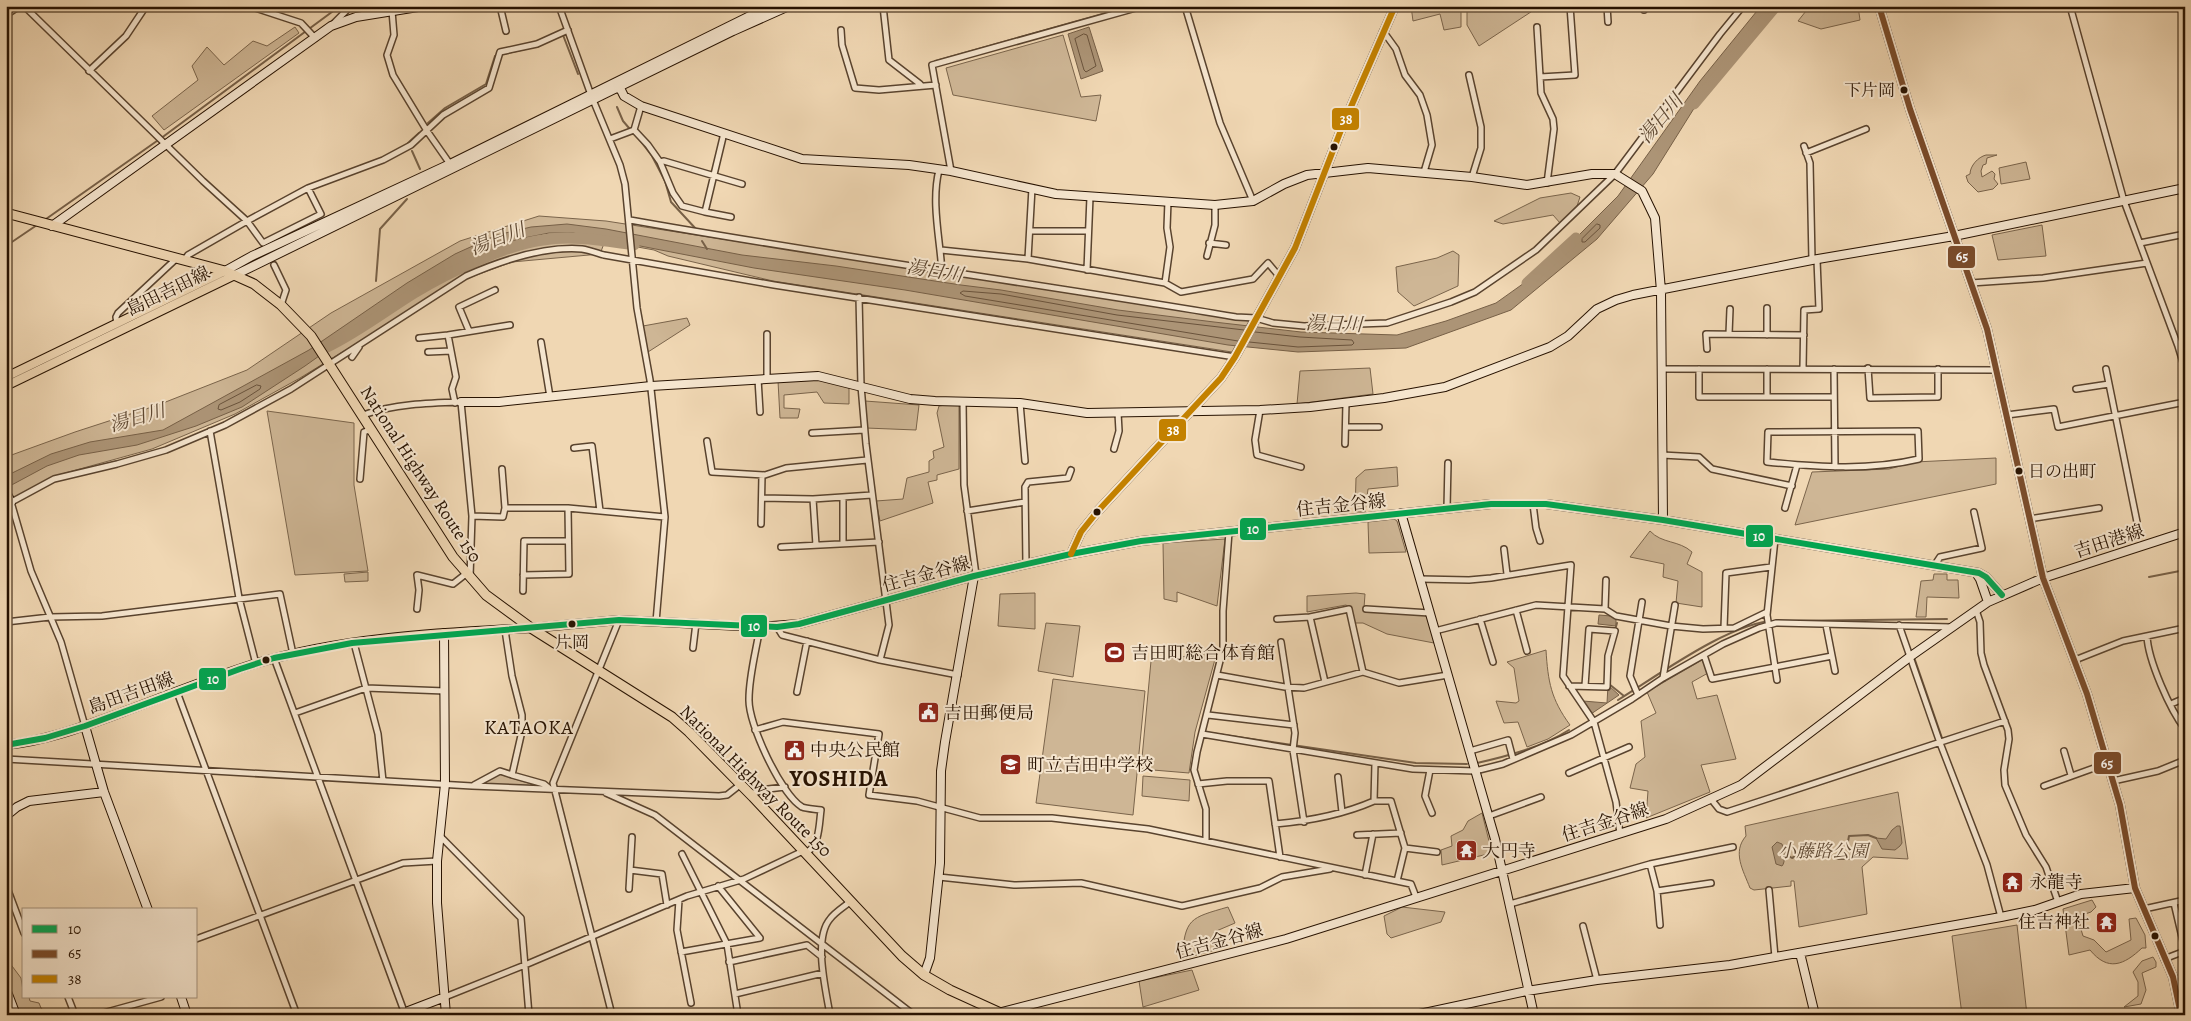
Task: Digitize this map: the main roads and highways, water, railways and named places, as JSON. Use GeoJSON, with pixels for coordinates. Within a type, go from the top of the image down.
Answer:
{"type":"FeatureCollection","features":[{"type":"Feature","properties":{"kind":"highway","name":"National Highway Route 150"},"geometry":{"type":"LineString","coordinates":[[6,213],[226,271],[254,284],[282,305],[312,338],[330,364],[468,576],[504,610],[672,717],[805,851],[902,956],[924,975],[998,1014]]}},
{"type":"Feature","properties":{"kind":"main road","name":"島田吉田線"},"geometry":{"type":"LineString","coordinates":[[6,377],[226,271]]}},
{"type":"Feature","properties":{"kind":"main road","name":"島田吉田線"},"geometry":{"type":"LineString","coordinates":[[6,386],[235,275]]}},
{"type":"Feature","properties":{"kind":"main road","name":"島田吉田線"},"geometry":{"type":"LineString","coordinates":[[6,745],[45,738],[85,726],[274,658],[354,643],[531,628]]}},
{"type":"Feature","properties":{"kind":"water"},"geometry":{"type":"Polygon","coordinates":[[[1761,6],[1776,6],[1718,70],[1653,174],[1597,239],[1511,310],[1406,348],[1298,352],[1228,345],[905,290],[754,268],[573,233],[549,233],[519,239],[477,255],[357,329],[242,407],[196,426],[137,445],[79,455],[47,466],[6,488],[6,476],[51,454],[90,442],[163,430],[309,350],[407,283],[455,254],[497,235],[531,227],[567,224],[606,229],[742,255],[836,266],[1001,290],[1118,310],[1214,322],[1301,332],[1397,335],[1446,321],[1496,303],[1548,266],[1618,196],[1700,81],[1761,6]]]}},
{"type":"Feature","properties":{"kind":"water"},"geometry":{"type":"Polygon","coordinates":[[[1089,27],[1103,71],[1081,79],[1068,34],[1089,27]]]}},
{"type":"Feature","properties":{"kind":"water"},"geometry":{"type":"Polygon","coordinates":[[[1599,615],[1611,616],[1616,619],[1616,626],[1598,624],[1599,615]]]}},
{"type":"Feature","properties":{"kind":"water"},"geometry":{"type":"Polygon","coordinates":[[[1608,685],[1619,695],[1591,714],[1583,701],[1607,703],[1608,685]]]}},
{"type":"Feature","properties":{"kind":"water"},"geometry":{"type":"Polygon","coordinates":[[[1897,826],[1900,826],[1902,843],[1895,850],[1882,849],[1876,838],[1886,839],[1897,826]]]}},
{"type":"Feature","properties":{"kind":"water"},"geometry":{"type":"Polygon","coordinates":[[[1777,842],[1782,844],[1784,859],[1782,866],[1776,864],[1772,847],[1777,842]]]}},
{"type":"Feature","properties":{"kind":"waterway"},"geometry":{"type":"LineString","coordinates":[[46,219],[164,136],[340,6]]}},
{"type":"Feature","properties":{"kind":"waterway"},"geometry":{"type":"LineString","coordinates":[[935,61],[1131,6]]}},
{"type":"Feature","properties":{"kind":"waterway","name":"湯日川"},"geometry":{"type":"LineString","coordinates":[[1694,104],[1776,6]]}},
{"type":"Feature","properties":{"kind":"waterway"},"geometry":{"type":"LineString","coordinates":[[562,35],[578,74]]}},
{"type":"Feature","properties":{"kind":"waterway"},"geometry":{"type":"LineString","coordinates":[[428,123],[445,108],[486,84],[495,56],[534,47]]}},
{"type":"Feature","properties":{"kind":"waterway"},"geometry":{"type":"LineString","coordinates":[[617,107],[623,121],[629,128]]}},
{"type":"Feature","properties":{"kind":"waterway"},"geometry":{"type":"LineString","coordinates":[[408,143],[419,133]]}},
{"type":"Feature","properties":{"kind":"waterway"},"geometry":{"type":"LineString","coordinates":[[639,139],[652,156],[665,181],[671,202],[696,229]]}},
{"type":"Feature","properties":{"kind":"waterway"},"geometry":{"type":"LineString","coordinates":[[412,151],[420,169]]}},
{"type":"Feature","properties":{"kind":"waterway"},"geometry":{"type":"LineString","coordinates":[[376,281],[380,229],[407,199]]}},
{"type":"Feature","properties":{"kind":"waterway"},"geometry":{"type":"LineString","coordinates":[[6,246],[37,225]]}},
{"type":"Feature","properties":{"kind":"waterway","name":"湯日川"},"geometry":{"type":"LineString","coordinates":[[327,347],[361,328],[427,285],[477,261],[511,248],[543,240],[566,238],[634,245]]}},
{"type":"Feature","properties":{"kind":"waterway","name":"湯日川"},"geometry":{"type":"LineString","coordinates":[[1527,283],[1576,238]]}},
{"type":"Feature","properties":{"kind":"waterway"},"geometry":{"type":"LineString","coordinates":[[702,241],[707,249]]}},
{"type":"Feature","properties":{"kind":"waterway"},"geometry":{"type":"LineString","coordinates":[[2149,577],[2185,570]]}},
{"type":"Feature","properties":{"kind":"waterway"},"geometry":{"type":"LineString","coordinates":[[1783,621],[1947,619]]}},
{"type":"Feature","properties":{"kind":"waterway"},"geometry":{"type":"LineString","coordinates":[[1618,700],[1695,651],[1738,630],[1758,623],[1775,621]]}},
{"type":"Feature","properties":{"kind":"waterway"},"geometry":{"type":"LineString","coordinates":[[1615,630],[1617,623]]}},
{"type":"Feature","properties":{"kind":"waterway"},"geometry":{"type":"LineString","coordinates":[[1915,660],[1942,738]]}},
{"type":"Feature","properties":{"kind":"waterway"},"geometry":{"type":"LineString","coordinates":[[1609,684],[1624,696]]}},
{"type":"Feature","properties":{"kind":"waterway"},"geometry":{"type":"LineString","coordinates":[[1477,763],[1536,746],[1569,730]]}},
{"type":"Feature","properties":{"kind":"waterway"},"geometry":{"type":"LineString","coordinates":[[1204,732],[1416,763],[1467,764]]}},
{"type":"Feature","properties":{"kind":"waterway"},"geometry":{"type":"LineString","coordinates":[[1785,849],[1787,855],[1792,858],[1805,851],[1815,858],[1829,854],[1838,859],[1849,859],[1853,853],[1850,851],[1850,847],[1847,847],[1849,836],[1868,835],[1876,838]]}},
{"type":"Feature","properties":{"kind":"place","name":"下片岡"},"geometry":{"type":"Point","coordinates":[1904,90]}},
{"type":"Feature","properties":{"kind":"place","name":"日の出町"},"geometry":{"type":"Point","coordinates":[2019,471]}},
{"type":"Feature","properties":{"kind":"place","name":"片岡"},"geometry":{"type":"Point","coordinates":[572,624]}},
{"type":"Feature","properties":{"kind":"place","name":"吉田町総合体育館"},"geometry":{"type":"Point","coordinates":[1115,653]}},
{"type":"Feature","properties":{"kind":"place","name":"吉田郵便局"},"geometry":{"type":"Point","coordinates":[928,713]}},
{"type":"Feature","properties":{"kind":"place","name":"中央公民館"},"geometry":{"type":"Point","coordinates":[794,750]}},
{"type":"Feature","properties":{"kind":"place","name":"町立吉田中学校"},"geometry":{"type":"Point","coordinates":[1011,765]}},
{"type":"Feature","properties":{"kind":"place","name":"大円寺"},"geometry":{"type":"Point","coordinates":[1466,851]}},
{"type":"Feature","properties":{"kind":"place","name":"永龍寺"},"geometry":{"type":"Point","coordinates":[2013,882]}},
{"type":"Feature","properties":{"kind":"place","name":"住吉神社"},"geometry":{"type":"Point","coordinates":[2106,922]}},
{"type":"Feature","properties":{"kind":"district","name":"KATAOKA"},"geometry":{"type":"Point","coordinates":[529,727]}},
{"type":"Feature","properties":{"kind":"district","name":"YOSHIDA"},"geometry":{"type":"Point","coordinates":[839,778]}},
{"type":"Feature","properties":{"kind":"park label","name":"小藤路公園"},"geometry":{"type":"Point","coordinates":[1823,851]}}]}
